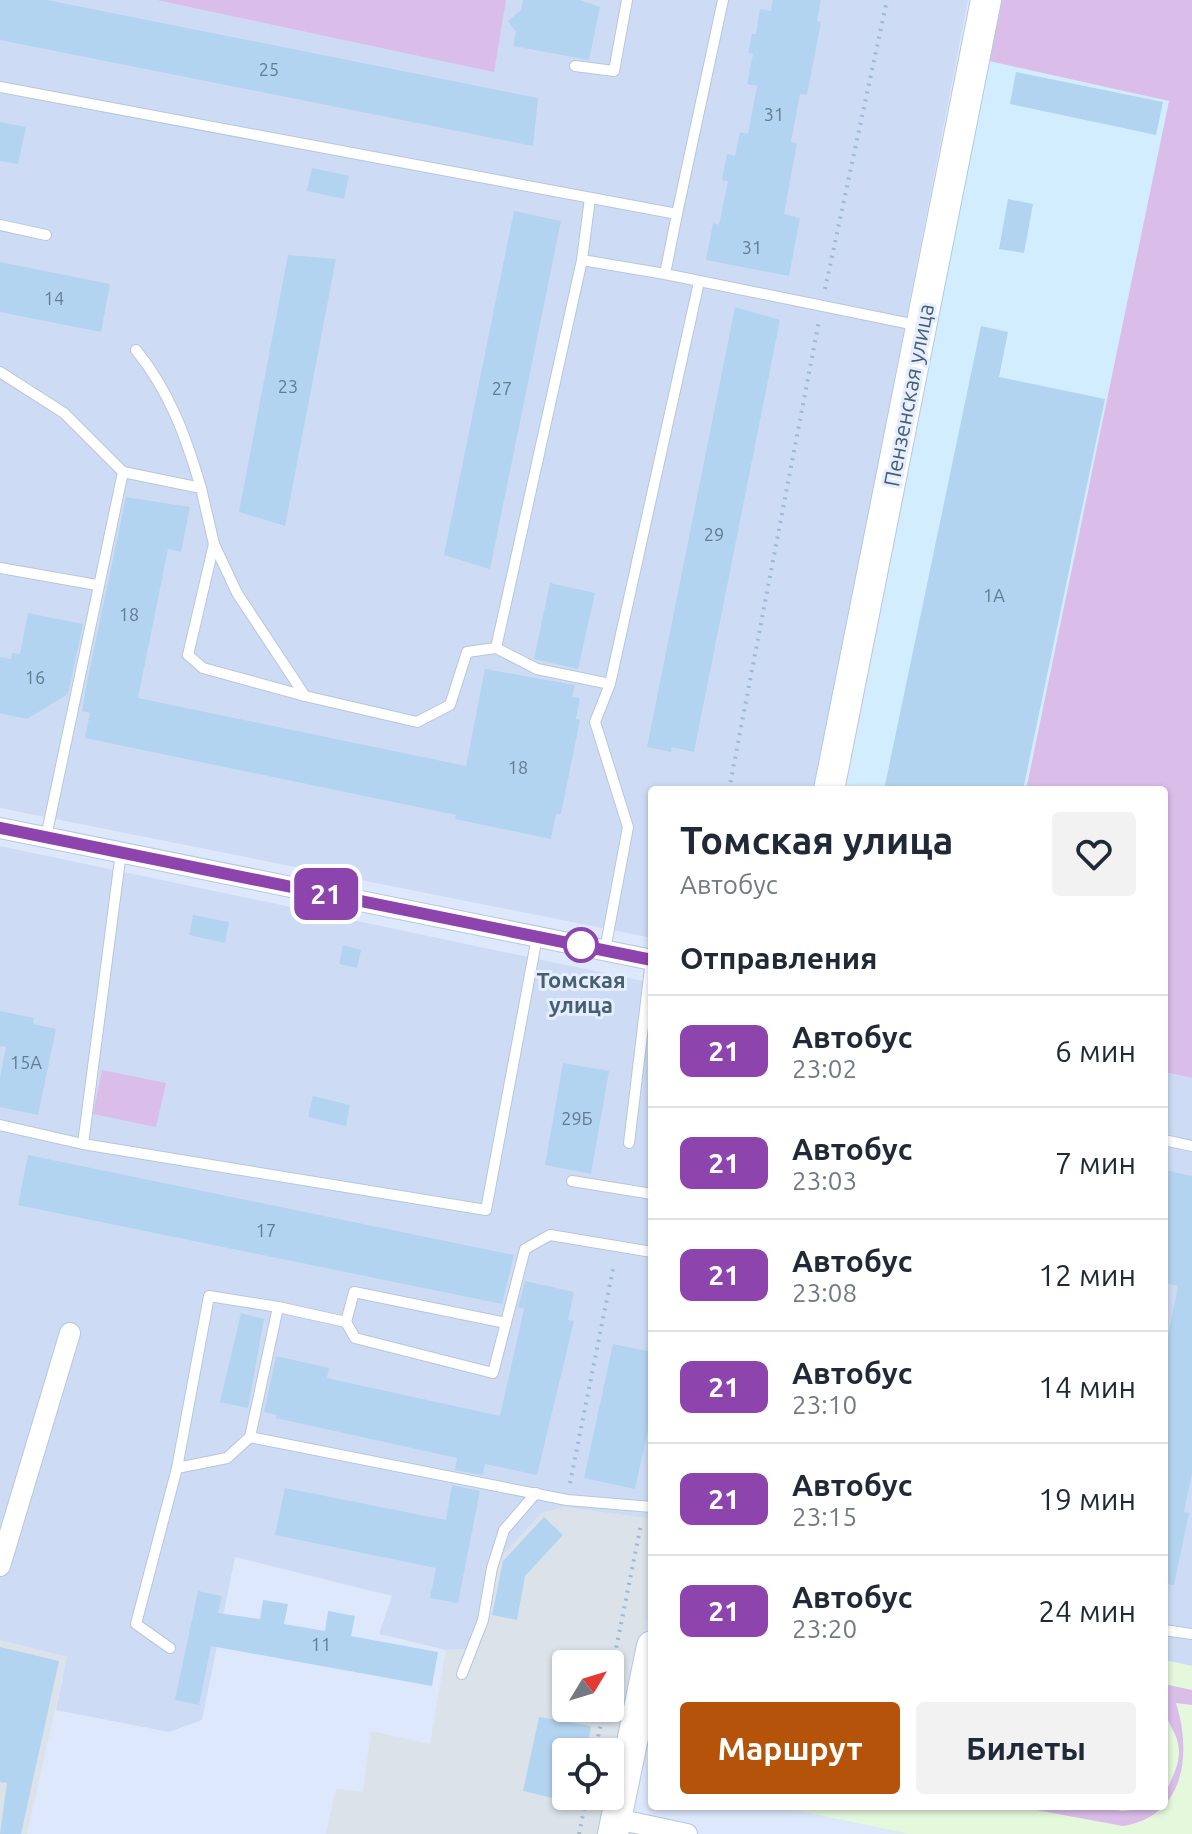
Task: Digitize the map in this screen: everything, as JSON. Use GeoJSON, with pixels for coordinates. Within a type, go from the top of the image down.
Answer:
{"type":"FeatureCollection","features":[{"type":"Feature","properties":{"kind":"street","name":"Пензенская улица"},"geometry":{"type":"LineString","coordinates":[[830,786],[986,0]]}},
{"type":"Feature","properties":{"kind":"street"},"geometry":{"type":"LineString","coordinates":[[0,828],[648,959]]}},
{"type":"Feature","properties":{"kind":"street"},"geometry":{"type":"LineString","coordinates":[[0,1566],[70,1333]]}},
{"type":"Feature","properties":{"kind":"street"},"geometry":{"type":"LineString","coordinates":[[648,1665],[615,1826],[687,1834]]}},
{"type":"Feature","properties":{"kind":"lane"},"geometry":{"type":"LineString","coordinates":[[575,66],[614,71],[627,0]]}},
{"type":"Feature","properties":{"kind":"lane"},"geometry":{"type":"LineString","coordinates":[[665,274],[723,0]]}},
{"type":"Feature","properties":{"kind":"lane"},"geometry":{"type":"LineString","coordinates":[[0,87],[677,214]]}},
{"type":"Feature","properties":{"kind":"lane"},"geometry":{"type":"LineString","coordinates":[[496,648],[582,260],[590,198]]}},
{"type":"Feature","properties":{"kind":"lane"},"geometry":{"type":"LineString","coordinates":[[0,225],[46,235]]}},
{"type":"Feature","properties":{"kind":"lane"},"geometry":{"type":"LineString","coordinates":[[582,260],[922,327]]}},
{"type":"Feature","properties":{"kind":"lane"},"geometry":{"type":"LineString","coordinates":[[605,950],[628,827],[595,722],[610,684],[699,282]]}},
{"type":"Feature","properties":{"kind":"lane"},"geometry":{"type":"LineString","coordinates":[[136,350],[156,375],[182,427],[214,544],[237,593],[305,696]]}},
{"type":"Feature","properties":{"kind":"lane"},"geometry":{"type":"LineString","coordinates":[[0,372],[64,413],[123,472],[201,488]]}},
{"type":"Feature","properties":{"kind":"lane"},"geometry":{"type":"LineString","coordinates":[[46,837],[123,472]]}},
{"type":"Feature","properties":{"kind":"lane"},"geometry":{"type":"LineString","coordinates":[[214,544],[188,655],[203,668],[417,722],[450,705],[467,652],[496,648],[537,669],[610,684]]}},
{"type":"Feature","properties":{"kind":"lane"},"geometry":{"type":"LineString","coordinates":[[0,568],[97,585]]}},
{"type":"Feature","properties":{"kind":"lane"},"geometry":{"type":"LineString","coordinates":[[83,1144],[121,852]]}},
{"type":"Feature","properties":{"kind":"lane"},"geometry":{"type":"LineString","coordinates":[[0,1125],[83,1144],[486,1210],[537,937]]}},
{"type":"Feature","properties":{"kind":"lane"},"geometry":{"type":"LineString","coordinates":[[629,1143],[648,992]]}},
{"type":"Feature","properties":{"kind":"lane"},"geometry":{"type":"LineString","coordinates":[[1168,1141],[1192,1146]]}},
{"type":"Feature","properties":{"kind":"lane"},"geometry":{"type":"LineString","coordinates":[[572,1181],[648,1193]]}},
{"type":"Feature","properties":{"kind":"lane"},"geometry":{"type":"LineString","coordinates":[[506,1323],[354,1292],[346,1322],[355,1338],[493,1373],[506,1323],[525,1249],[550,1235],[648,1251]]}},
{"type":"Feature","properties":{"kind":"lane"},"geometry":{"type":"LineString","coordinates":[[170,1648],[136,1624],[177,1468],[209,1296],[346,1322]]}},
{"type":"Feature","properties":{"kind":"lane"},"geometry":{"type":"LineString","coordinates":[[177,1468],[227,1458],[250,1437],[278,1307]]}},
{"type":"Feature","properties":{"kind":"lane"},"geometry":{"type":"LineString","coordinates":[[250,1437],[567,1500],[648,1507]]}},
{"type":"Feature","properties":{"kind":"lane"},"geometry":{"type":"LineString","coordinates":[[462,1674],[483,1620],[492,1568],[504,1530],[536,1493]]}},
{"type":"Feature","properties":{"kind":"lane"},"geometry":{"type":"LineString","coordinates":[[1168,1631],[1192,1634]]}},
{"type":"Feature","properties":{"kind":"path"},"geometry":{"type":"LineString","coordinates":[[730,786],[821,307],[887,0]]}},
{"type":"Feature","properties":{"kind":"path"},"geometry":{"type":"LineString","coordinates":[[567,1500],[617,1246]]}},
{"type":"Feature","properties":{"kind":"path"},"geometry":{"type":"LineString","coordinates":[[616,1650],[648,1507]]}},
{"type":"Feature","properties":{"kind":"path"},"geometry":{"type":"LineString","coordinates":[[579,1834],[584,1810]]}},
{"type":"Feature","properties":{"kind":"shaded area"},"geometry":{"type":"Polygon","coordinates":[[[0,0],[968,0],[816,786],[648,786],[648,937],[0,808],[0,0]]]}},
{"type":"Feature","properties":{"kind":"shaded area"},"geometry":{"type":"Polygon","coordinates":[[[157,0],[506,0],[494,72],[157,0]]]}},
{"type":"Feature","properties":{"kind":"shaded area"},"geometry":{"type":"Polygon","coordinates":[[[1002,0],[1192,0],[1192,1078],[1168,1073],[1168,786],[1027,786],[1169,101],[989,61],[1002,0]]]}},
{"type":"Feature","properties":{"kind":"shaded area"},"geometry":{"type":"Polygon","coordinates":[[[989,61],[1169,101],[1027,786],[848,786],[989,61]]]}},
{"type":"Feature","properties":{"kind":"shaded area"},"geometry":{"type":"Polygon","coordinates":[[[0,846],[648,982],[648,1518],[563,1507],[499,1559],[478,1649],[446,1650],[379,1634],[392,1596],[235,1557],[202,1720],[169,1732],[56,1710],[67,1657],[0,1640],[0,846]]]}},
{"type":"Feature","properties":{"kind":"shaded area"},"geometry":{"type":"Polygon","coordinates":[[[102,1070],[166,1083],[156,1127],[93,1114],[102,1070]]]}},
{"type":"Feature","properties":{"kind":"shaded area"},"geometry":{"type":"Polygon","coordinates":[[[1168,1073],[1192,1078],[1192,1666],[1168,1661],[1168,1073]]]}},
{"type":"Feature","properties":{"kind":"shaded area"},"geometry":{"type":"Polygon","coordinates":[[[563,1507],[648,1518],[648,1617],[624,1722],[620,1738],[552,1738],[552,1810],[604,1810],[598,1834],[326,1834],[336,1789],[363,1792],[371,1731],[430,1744],[446,1650],[478,1648],[499,1559],[541,1513],[563,1507]]]}},
{"type":"Feature","properties":{"kind":"shaded area"},"geometry":{"type":"Polygon","coordinates":[[[0,1640],[67,1657],[27,1834],[0,1834],[0,1640]]]}},
{"type":"Feature","properties":{"kind":"shaded area"},"geometry":{"type":"Polygon","coordinates":[[[1168,1661],[1192,1666],[1192,1834],[910,1834],[795,1810],[1168,1810],[1168,1661]]]}},
{"type":"Feature","properties":{"kind":"shaded area"},"geometry":{"type":"Polygon","coordinates":[[[1168,1685],[1192,1690],[1192,1705],[1176,1703],[1181,1723],[1183,1762],[1168,1799],[1168,1787],[1179,1752],[1168,1719],[1168,1685]]]}},
{"type":"Feature","properties":{"kind":"shaded area"},"geometry":{"type":"Polygon","coordinates":[[[1037,1810],[1116,1810],[1160,1810],[1144,1820],[1123,1826],[1037,1810]]]}},
{"type":"Feature","properties":{"kind":"building"},"geometry":{"type":"Polygon","coordinates":[[[0,0],[47,0],[538,98],[533,146],[0,40],[0,0]]]}},
{"type":"Feature","properties":{"kind":"building"},"geometry":{"type":"Polygon","coordinates":[[[523,0],[579,0],[600,7],[589,60],[513,46],[516,32],[508,21],[521,10],[523,0]]]}},
{"type":"Feature","properties":{"kind":"building"},"geometry":{"type":"Polygon","coordinates":[[[773,0],[821,0],[817,21],[821,22],[807,95],[800,94],[791,142],[797,143],[784,214],[800,218],[789,276],[706,260],[713,223],[719,225],[728,181],[722,180],[727,154],[735,156],[740,132],[748,134],[757,86],[747,84],[753,54],[748,53],[752,34],[756,34],[760,9],[771,11],[773,0]]]}},
{"type":"Feature","properties":{"kind":"building"},"geometry":{"type":"Polygon","coordinates":[[[1016,72],[1163,102],[1156,135],[1010,104],[1016,72]]]}},
{"type":"Feature","properties":{"kind":"building"},"geometry":{"type":"Polygon","coordinates":[[[0,122],[26,127],[18,164],[0,161],[0,122]]]}},
{"type":"Feature","properties":{"kind":"building"},"geometry":{"type":"Polygon","coordinates":[[[312,168],[349,176],[344,199],[307,191],[312,168]]]}},
{"type":"Feature","properties":{"kind":"building"},"geometry":{"type":"Polygon","coordinates":[[[1008,199],[1033,204],[1024,253],[999,249],[1008,199]]]}},
{"type":"Feature","properties":{"kind":"building"},"geometry":{"type":"Polygon","coordinates":[[[514,211],[561,221],[490,569],[444,555],[514,211]]]}},
{"type":"Feature","properties":{"kind":"building"},"geometry":{"type":"Polygon","coordinates":[[[288,255],[336,259],[285,526],[239,512],[288,255]]]}},
{"type":"Feature","properties":{"kind":"building"},"geometry":{"type":"Polygon","coordinates":[[[0,262],[110,284],[101,332],[0,312],[0,262]]]}},
{"type":"Feature","properties":{"kind":"building"},"geometry":{"type":"Polygon","coordinates":[[[735,307],[780,320],[694,752],[672,747],[671,752],[647,747],[735,307]]]}},
{"type":"Feature","properties":{"kind":"building"},"geometry":{"type":"Polygon","coordinates":[[[981,326],[1008,332],[999,377],[1105,399],[1024,786],[885,786],[981,326]]]}},
{"type":"Feature","properties":{"kind":"building"},"geometry":{"type":"Polygon","coordinates":[[[126,497],[190,507],[181,552],[168,549],[138,698],[466,766],[485,669],[575,685],[572,697],[580,698],[576,719],[580,720],[561,814],[556,814],[551,839],[455,819],[456,815],[85,738],[90,713],[82,711],[126,497]]]}},
{"type":"Feature","properties":{"kind":"building"},"geometry":{"type":"Polygon","coordinates":[[[550,583],[595,593],[578,669],[534,659],[550,583]]]}},
{"type":"Feature","properties":{"kind":"building"},"geometry":{"type":"Polygon","coordinates":[[[28,613],[83,624],[68,694],[27,719],[0,713],[0,657],[11,659],[12,653],[20,654],[28,613]]]}},
{"type":"Feature","properties":{"kind":"building"},"geometry":{"type":"Polygon","coordinates":[[[193,915],[229,922],[225,943],[189,935],[193,915]]]}},
{"type":"Feature","properties":{"kind":"building"},"geometry":{"type":"Polygon","coordinates":[[[343,945],[361,950],[357,968],[339,964],[343,945]]]}},
{"type":"Feature","properties":{"kind":"building"},"geometry":{"type":"Polygon","coordinates":[[[0,1011],[34,1018],[33,1024],[56,1029],[38,1115],[0,1107],[0,1077],[6,1047],[0,1046],[0,1011]]]}},
{"type":"Feature","properties":{"kind":"building"},"geometry":{"type":"Polygon","coordinates":[[[563,1063],[609,1071],[591,1174],[545,1165],[563,1063]]]}},
{"type":"Feature","properties":{"kind":"building"},"geometry":{"type":"Polygon","coordinates":[[[313,1096],[350,1105],[346,1126],[308,1117],[313,1096]]]}},
{"type":"Feature","properties":{"kind":"building"},"geometry":{"type":"Polygon","coordinates":[[[28,1155],[514,1255],[502,1304],[18,1205],[28,1155]]]}},
{"type":"Feature","properties":{"kind":"building"},"geometry":{"type":"Polygon","coordinates":[[[1168,1171],[1192,1176],[1192,1473],[1184,1512],[1189,1513],[1174,1585],[1168,1584],[1168,1337],[1178,1286],[1168,1284],[1168,1171]]]}},
{"type":"Feature","properties":{"kind":"building"},"geometry":{"type":"Polygon","coordinates":[[[525,1281],[574,1292],[568,1320],[574,1321],[537,1475],[485,1464],[483,1475],[455,1470],[457,1458],[276,1418],[277,1415],[264,1412],[276,1356],[329,1368],[327,1378],[500,1416],[524,1309],[518,1307],[525,1281]]]}},
{"type":"Feature","properties":{"kind":"building"},"geometry":{"type":"Polygon","coordinates":[[[241,1313],[264,1319],[248,1408],[220,1402],[241,1313]]]}},
{"type":"Feature","properties":{"kind":"building"},"geometry":{"type":"Polygon","coordinates":[[[613,1344],[648,1351],[648,1429],[635,1489],[584,1478],[613,1344]]]}},
{"type":"Feature","properties":{"kind":"building"},"geometry":{"type":"Polygon","coordinates":[[[452,1485],[480,1491],[458,1603],[430,1598],[436,1568],[275,1535],[285,1488],[446,1520],[452,1485]]]}},
{"type":"Feature","properties":{"kind":"building"},"geometry":{"type":"Polygon","coordinates":[[[544,1517],[563,1535],[525,1576],[517,1620],[492,1615],[503,1561],[544,1517]]]}},
{"type":"Feature","properties":{"kind":"building"},"geometry":{"type":"Polygon","coordinates":[[[198,1591],[222,1596],[218,1613],[260,1619],[263,1600],[288,1604],[284,1624],[325,1631],[328,1611],[355,1616],[351,1636],[438,1652],[432,1686],[211,1646],[199,1705],[175,1700],[198,1591]]]}},
{"type":"Feature","properties":{"kind":"building"},"geometry":{"type":"Polygon","coordinates":[[[0,1647],[59,1661],[21,1834],[0,1834],[7,1783],[0,1782],[0,1647]]]}},
{"type":"Feature","properties":{"kind":"building"},"geometry":{"type":"Polygon","coordinates":[[[539,1717],[552,1719],[552,1722],[591,1726],[589,1738],[552,1738],[552,1798],[523,1791],[539,1717]]]}},
{"type":"Feature","properties":{"kind":"bus line","name":"21"},"geometry":{"type":"LineString","coordinates":[[0,828],[648,959]]}},
{"type":"Feature","properties":{"kind":"place","name":"Томская улица"},"geometry":{"type":"Point","coordinates":[581,945]}}]}
